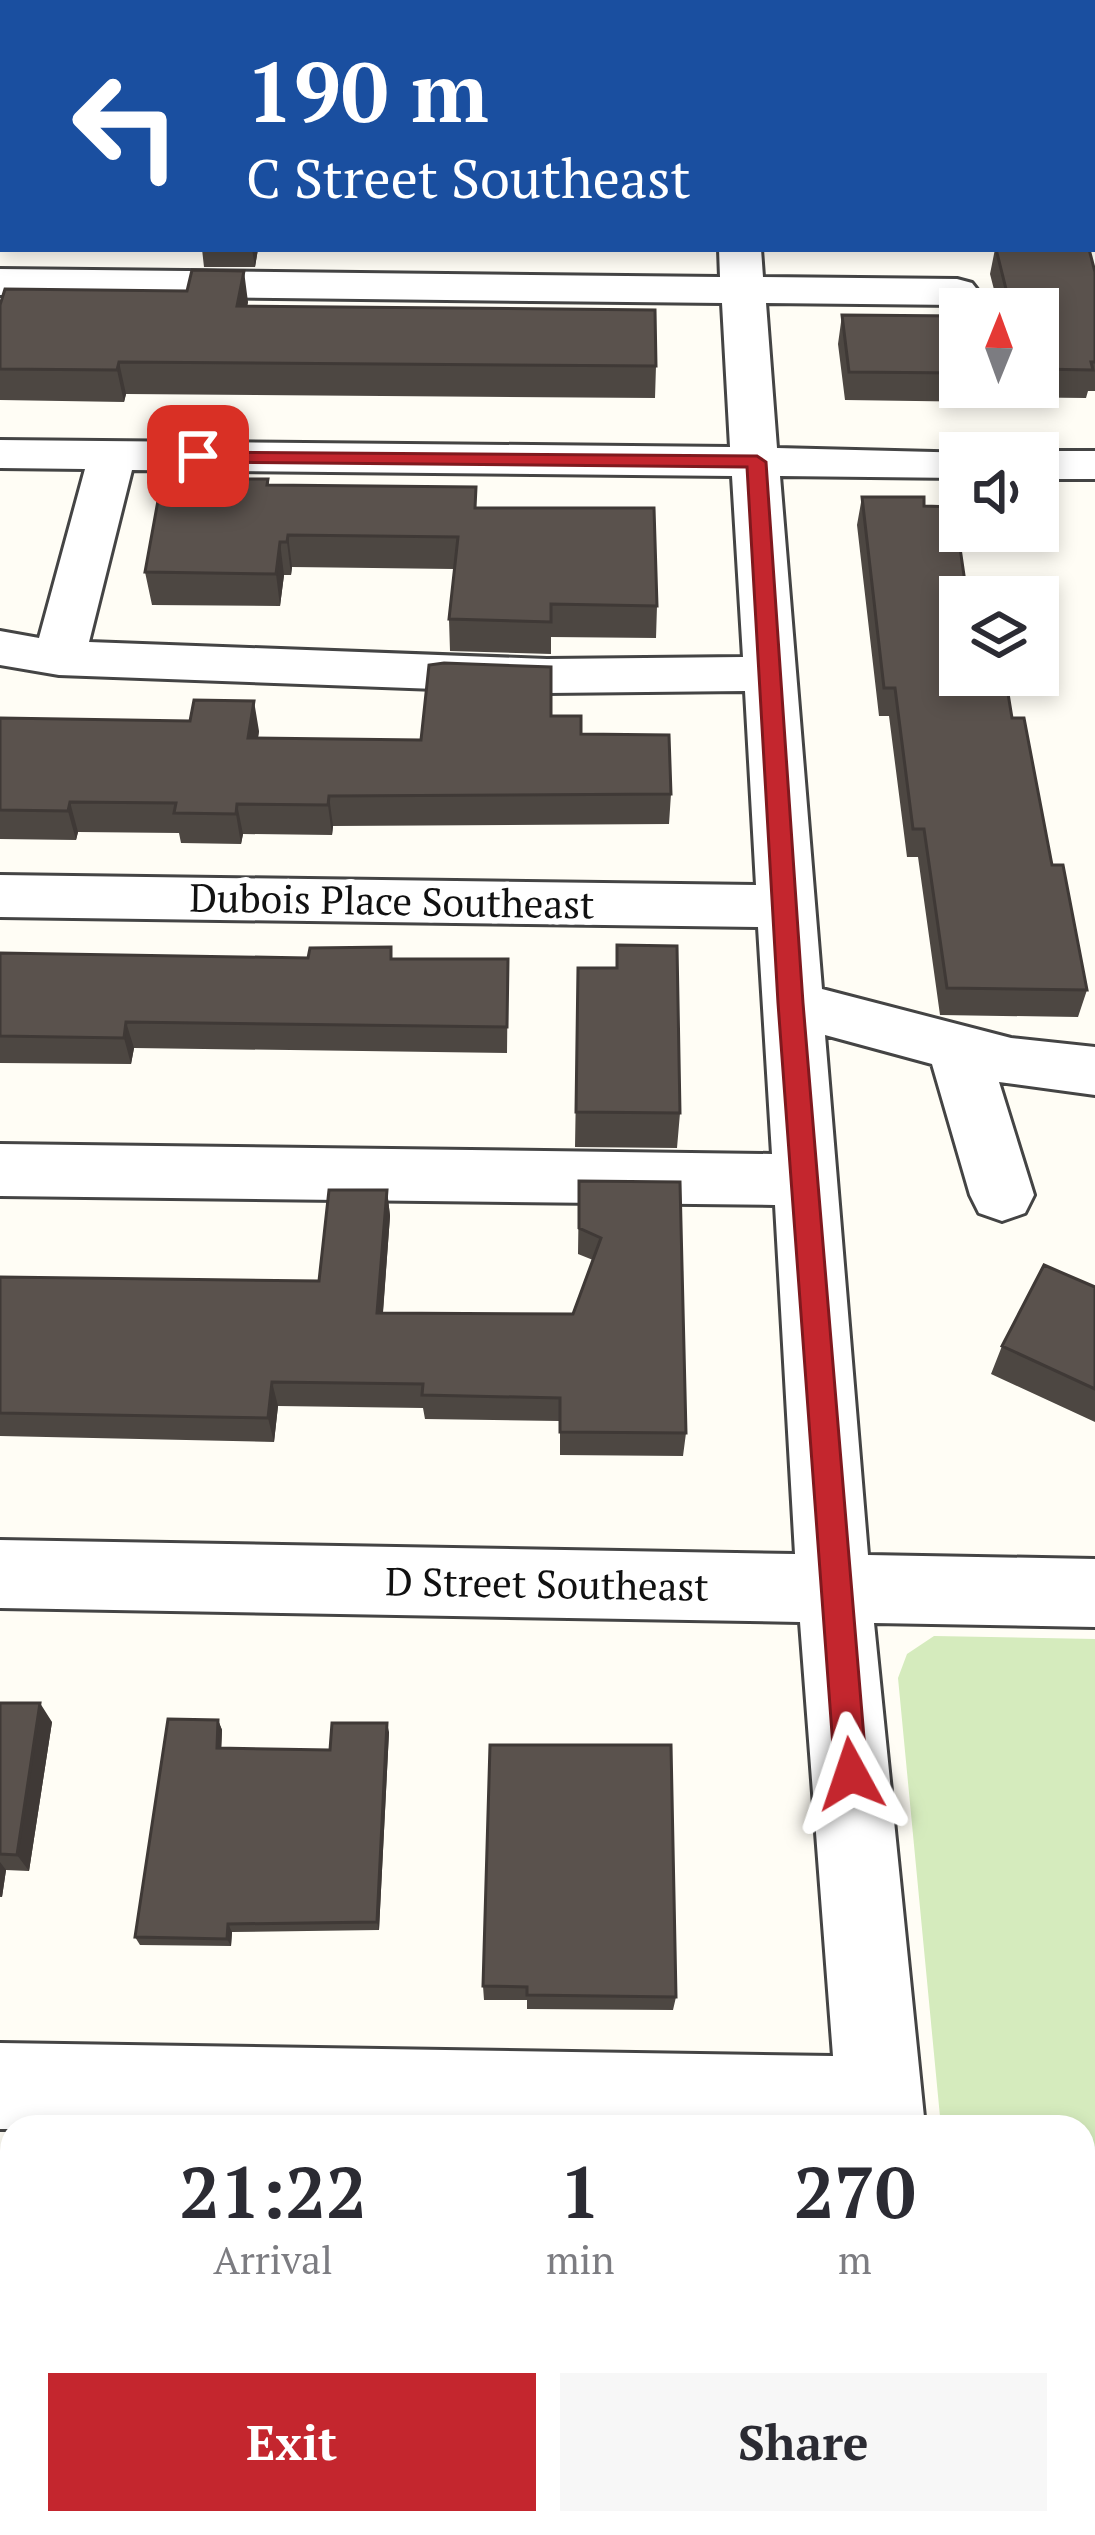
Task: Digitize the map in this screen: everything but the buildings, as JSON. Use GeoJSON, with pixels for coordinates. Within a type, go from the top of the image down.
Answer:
{"type":"FeatureCollection","features":[{"type":"Feature","properties":{"kind":"street"},"geometry":{"type":"LineString","coordinates":[[0,282],[957,268]]}},
{"type":"Feature","properties":{"kind":"street"},"geometry":{"type":"LineString","coordinates":[[0,2086],[882,2113],[834,1589],[742,270]]}},
{"type":"Feature","properties":{"kind":"street"},"geometry":{"type":"LineString","coordinates":[[59,658],[112,455]]}},
{"type":"Feature","properties":{"kind":"street"},"geometry":{"type":"LineString","coordinates":[[3,467],[112,455],[939,464]]}},
{"type":"Feature","properties":{"kind":"street"},"geometry":{"type":"LineString","coordinates":[[1059,465],[1095,465]]}},
{"type":"Feature","properties":{"kind":"street"},"geometry":{"type":"LineString","coordinates":[[0,648],[59,658],[547,676],[770,674]]}},
{"type":"Feature","properties":{"kind":"street","name":"Dubois Place Southeast"},"geometry":{"type":"LineString","coordinates":[[0,896],[784,906]]}},
{"type":"Feature","properties":{"kind":"street"},"geometry":{"type":"LineString","coordinates":[[790,1003],[1011,1062],[1095,1071]]}},
{"type":"Feature","properties":{"kind":"street"},"geometry":{"type":"LineString","coordinates":[[957,1046],[1001,1195]]}},
{"type":"Feature","properties":{"kind":"street"},"geometry":{"type":"LineString","coordinates":[[0,1170],[804,1180]]}},
{"type":"Feature","properties":{"kind":"street","name":"D Street Southeast"},"geometry":{"type":"LineString","coordinates":[[0,1574],[1095,1593]]}},
{"type":"Feature","properties":{"kind":"green space"},"geometry":{"type":"Polygon","coordinates":[[[934,1636],[1095,1639],[1095,2115],[940,2115],[898,1678],[907,1654],[934,1636]]]}},
{"type":"Feature","properties":{"kind":"route"},"geometry":{"type":"LineString","coordinates":[[198,456],[757,462],[790,1003],[851,1774]]}}]}
